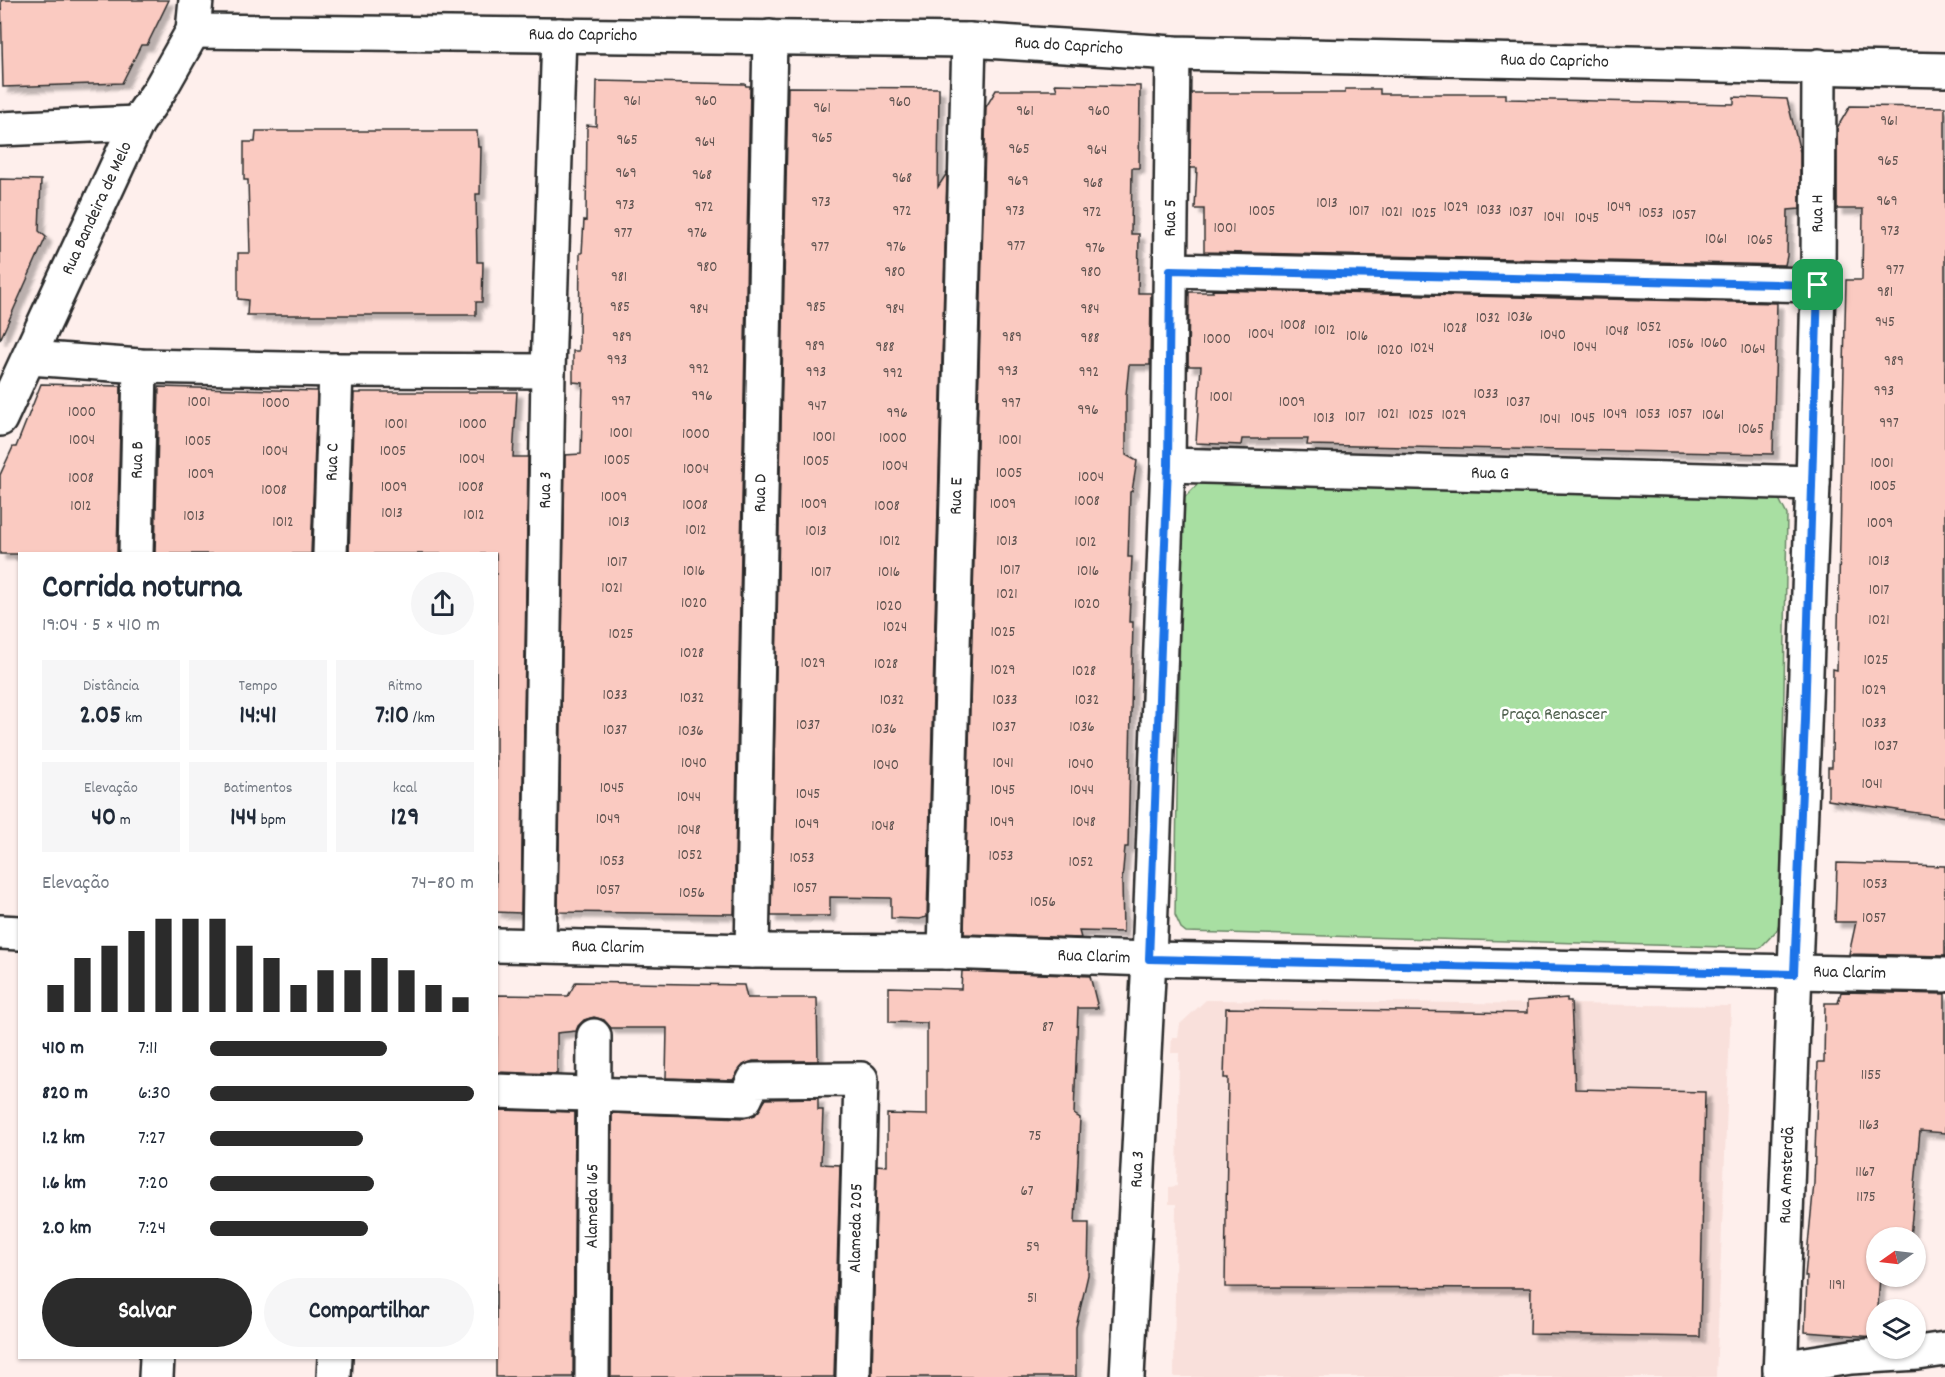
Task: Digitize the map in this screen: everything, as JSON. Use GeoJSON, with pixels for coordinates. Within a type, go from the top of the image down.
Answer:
{"type":"FeatureCollection","features":[{"type":"Feature","properties":{"kind":"street","name":"Rua do Capricho"},"geometry":{"type":"LineString","coordinates":[[195,16],[559,35],[969,40],[1173,53],[1945,70]]}},
{"type":"Feature","properties":{"kind":"street","name":"Rua Bandeira de Melo"},"geometry":{"type":"LineString","coordinates":[[0,419],[137,123],[159,91],[195,16]]}},
{"type":"Feature","properties":{"kind":"street","name":"Rua 3"},"geometry":{"type":"LineString","coordinates":[[539,946],[548,371],[559,35]]}},
{"type":"Feature","properties":{"kind":"street","name":"Rua D"},"geometry":{"type":"LineString","coordinates":[[752,951],[770,38]]}},
{"type":"Feature","properties":{"kind":"street","name":"Rua E"},"geometry":{"type":"LineString","coordinates":[[945,952],[969,40]]}},
{"type":"Feature","properties":{"kind":"street","name":"Rua 5"},"geometry":{"type":"LineString","coordinates":[[1149,959],[1168,465],[1173,53]]}},
{"type":"Feature","properties":{"kind":"street","name":"Rua H"},"geometry":{"type":"LineString","coordinates":[[1794,974],[1813,483],[1818,285],[1819,66]]}},
{"type":"Feature","properties":{"kind":"street"},"geometry":{"type":"LineString","coordinates":[[0,129],[137,123]]}},
{"type":"Feature","properties":{"kind":"street"},"geometry":{"type":"LineString","coordinates":[[1170,270],[1818,285]]}},
{"type":"Feature","properties":{"kind":"street"},"geometry":{"type":"LineString","coordinates":[[30,358],[140,366],[548,371]]}},
{"type":"Feature","properties":{"kind":"street","name":"Rua B"},"geometry":{"type":"LineString","coordinates":[[136,552],[140,366]]}},
{"type":"Feature","properties":{"kind":"street","name":"Rua C"},"geometry":{"type":"LineString","coordinates":[[330,552],[336,370]]}},
{"type":"Feature","properties":{"kind":"street","name":"Rua G"},"geometry":{"type":"LineString","coordinates":[[1168,465],[1813,483]]}},
{"type":"Feature","properties":{"kind":"street"},"geometry":{"type":"LineString","coordinates":[[0,932],[18,933]]}},
{"type":"Feature","properties":{"kind":"street","name":"Rua Clarim"},"geometry":{"type":"LineString","coordinates":[[498,945],[752,951],[945,952],[1794,974],[1945,975]]}},
{"type":"Feature","properties":{"kind":"street","name":"Rua 3"},"geometry":{"type":"LineString","coordinates":[[1127,1377],[1149,959]]}},
{"type":"Feature","properties":{"kind":"street","name":"Rua Amsterdã"},"geometry":{"type":"LineString","coordinates":[[1780,1372],[1794,974]]}},
{"type":"Feature","properties":{"kind":"street","name":"Alameda 165"},"geometry":{"type":"LineString","coordinates":[[592,1377],[594,1036]]}},
{"type":"Feature","properties":{"kind":"street","name":"Alameda 205"},"geometry":{"type":"LineString","coordinates":[[594,1094],[745,1099],[754,1080],[861,1079],[853,1377]]}},
{"type":"Feature","properties":{"kind":"street"},"geometry":{"type":"LineString","coordinates":[[498,1091],[594,1094]]}},
{"type":"Feature","properties":{"kind":"street"},"geometry":{"type":"LineString","coordinates":[[1780,1372],[1851,1357],[1945,1350]]}},
{"type":"Feature","properties":{"kind":"street"},"geometry":{"type":"LineString","coordinates":[[156,1377],[157,1359]]}},
{"type":"Feature","properties":{"kind":"street"},"geometry":{"type":"LineString","coordinates":[[334,1377],[335,1359]]}},
{"type":"Feature","properties":{"kind":"shaded area"},"geometry":{"type":"Polygon","coordinates":[[[1206,1000],[1731,1006],[1716,1377],[1174,1377],[1176,1204],[1169,1204],[1169,1187],[1177,1186],[1179,1053],[1171,1053],[1172,1037],[1178,1037],[1180,1024],[1206,1000]]]}},
{"type":"Feature","properties":{"kind":"green space","name":"Praça Renascer"},"geometry":{"type":"Polygon","coordinates":[[[1202,480],[1768,492],[1779,499],[1787,515],[1780,923],[1777,930],[1760,948],[1186,932],[1181,928],[1175,915],[1182,500],[1202,480]]]}},
{"type":"Feature","properties":{"kind":"building"},"geometry":{"type":"Polygon","coordinates":[[[1,0],[169,0],[147,45],[141,45],[122,83],[3,87],[1,0]]]}},
{"type":"Feature","properties":{"kind":"building"},"geometry":{"type":"Polygon","coordinates":[[[597,81],[745,84],[750,86],[734,914],[558,912],[565,455],[581,454],[583,383],[573,382],[573,351],[579,351],[580,253],[582,253],[584,220],[586,221],[587,125],[596,126],[597,81]]]}},
{"type":"Feature","properties":{"kind":"building"},"geometry":{"type":"Polygon","coordinates":[[[1055,84],[1140,86],[1139,168],[1132,168],[1131,234],[1139,234],[1138,293],[1151,293],[1150,365],[1129,365],[1126,395],[1126,455],[1137,461],[1130,492],[1128,557],[1132,557],[1129,622],[1133,622],[1128,847],[1125,847],[1122,881],[1123,932],[1079,931],[1081,938],[964,934],[986,107],[996,90],[1057,90],[1055,84]]]}},
{"type":"Feature","properties":{"kind":"building"},"geometry":{"type":"Polygon","coordinates":[[[788,87],[939,88],[938,187],[947,173],[927,917],[919,919],[891,918],[891,898],[830,897],[830,916],[771,916],[788,87]]]}},
{"type":"Feature","properties":{"kind":"building"},"geometry":{"type":"Polygon","coordinates":[[[1345,89],[1380,89],[1380,94],[1506,94],[1506,99],[1734,104],[1734,97],[1787,99],[1800,152],[1800,209],[1788,210],[1785,265],[1204,252],[1204,209],[1195,209],[1197,168],[1190,168],[1191,93],[1345,93],[1345,89]]]}},
{"type":"Feature","properties":{"kind":"building"},"geometry":{"type":"Polygon","coordinates":[[[1850,106],[1945,107],[1945,817],[1828,800],[1828,767],[1832,767],[1833,669],[1837,670],[1846,280],[1862,280],[1863,209],[1837,209],[1837,128],[1850,106]]]}},
{"type":"Feature","properties":{"kind":"building"},"geometry":{"type":"Polygon","coordinates":[[[256,131],[477,131],[478,147],[481,147],[480,194],[476,194],[477,262],[483,262],[482,302],[476,302],[476,315],[247,315],[248,300],[238,299],[238,253],[250,253],[248,180],[244,180],[244,142],[255,142],[256,131]]]}},
{"type":"Feature","properties":{"kind":"building"},"geometry":{"type":"Polygon","coordinates":[[[0,179],[41,180],[39,231],[46,237],[0,340],[0,179]]]}},
{"type":"Feature","properties":{"kind":"building"},"geometry":{"type":"Polygon","coordinates":[[[1212,290],[1777,303],[1773,454],[1307,445],[1308,439],[1242,439],[1241,445],[1196,443],[1201,366],[1188,366],[1189,292],[1213,292],[1212,290]]]}},
{"type":"Feature","properties":{"kind":"building"},"geometry":{"type":"Polygon","coordinates":[[[41,384],[121,386],[117,552],[0,554],[0,475],[13,447],[16,447],[41,384]]]}},
{"type":"Feature","properties":{"kind":"building"},"geometry":{"type":"Polygon","coordinates":[[[159,387],[317,391],[311,552],[155,552],[159,387]]]}},
{"type":"Feature","properties":{"kind":"building"},"geometry":{"type":"Polygon","coordinates":[[[517,392],[513,457],[528,457],[521,913],[498,912],[498,552],[349,552],[354,393],[517,392]]]}},
{"type":"Feature","properties":{"kind":"building"},"geometry":{"type":"Polygon","coordinates":[[[1837,863],[1945,866],[1945,956],[1849,954],[1856,922],[1835,922],[1837,863]]]}},
{"type":"Feature","properties":{"kind":"building"},"geometry":{"type":"Polygon","coordinates":[[[962,971],[1090,976],[1098,1008],[1078,1008],[1074,1114],[1080,1118],[1075,1223],[1089,1223],[1088,1275],[1076,1327],[1076,1377],[872,1377],[877,1165],[887,1166],[887,1114],[927,1115],[927,1023],[889,1022],[889,987],[961,989],[962,971]]]}},
{"type":"Feature","properties":{"kind":"building"},"geometry":{"type":"Polygon","coordinates":[[[576,982],[744,985],[747,998],[817,998],[818,1061],[753,1061],[743,1065],[733,1080],[666,1078],[667,1028],[611,1028],[604,1020],[594,1017],[584,1020],[576,1031],[557,1033],[557,1074],[498,1072],[498,995],[568,996],[576,982]]]}},
{"type":"Feature","properties":{"kind":"building"},"geometry":{"type":"Polygon","coordinates":[[[1841,992],[1945,994],[1945,1133],[1920,1131],[1911,1227],[1866,1227],[1866,1287],[1879,1287],[1878,1299],[1866,1299],[1866,1336],[1805,1332],[1807,1276],[1805,1276],[1814,1183],[1818,1062],[1824,1062],[1825,1003],[1838,1003],[1841,992]]]}},
{"type":"Feature","properties":{"kind":"building"},"geometry":{"type":"Polygon","coordinates":[[[1567,998],[1567,1001],[1571,1001],[1575,1089],[1705,1092],[1700,1337],[1530,1334],[1531,1288],[1225,1287],[1228,1078],[1224,1078],[1226,1008],[1527,1013],[1527,1001],[1567,998]]]}},
{"type":"Feature","properties":{"kind":"building"},"geometry":{"type":"Polygon","coordinates":[[[818,1098],[818,1110],[823,1110],[821,1164],[840,1165],[834,1377],[611,1377],[612,1113],[744,1118],[755,1115],[766,1099],[818,1098]]]}},
{"type":"Feature","properties":{"kind":"building"},"geometry":{"type":"Polygon","coordinates":[[[498,1110],[575,1112],[573,1377],[496,1377],[496,1359],[498,1359],[498,1110]]]}},
{"type":"Feature","properties":{"kind":"route"},"geometry":{"type":"LineString","coordinates":[[1170,270],[1818,285],[1805,720],[1794,974],[1149,959],[1168,465],[1170,270]]}}]}
